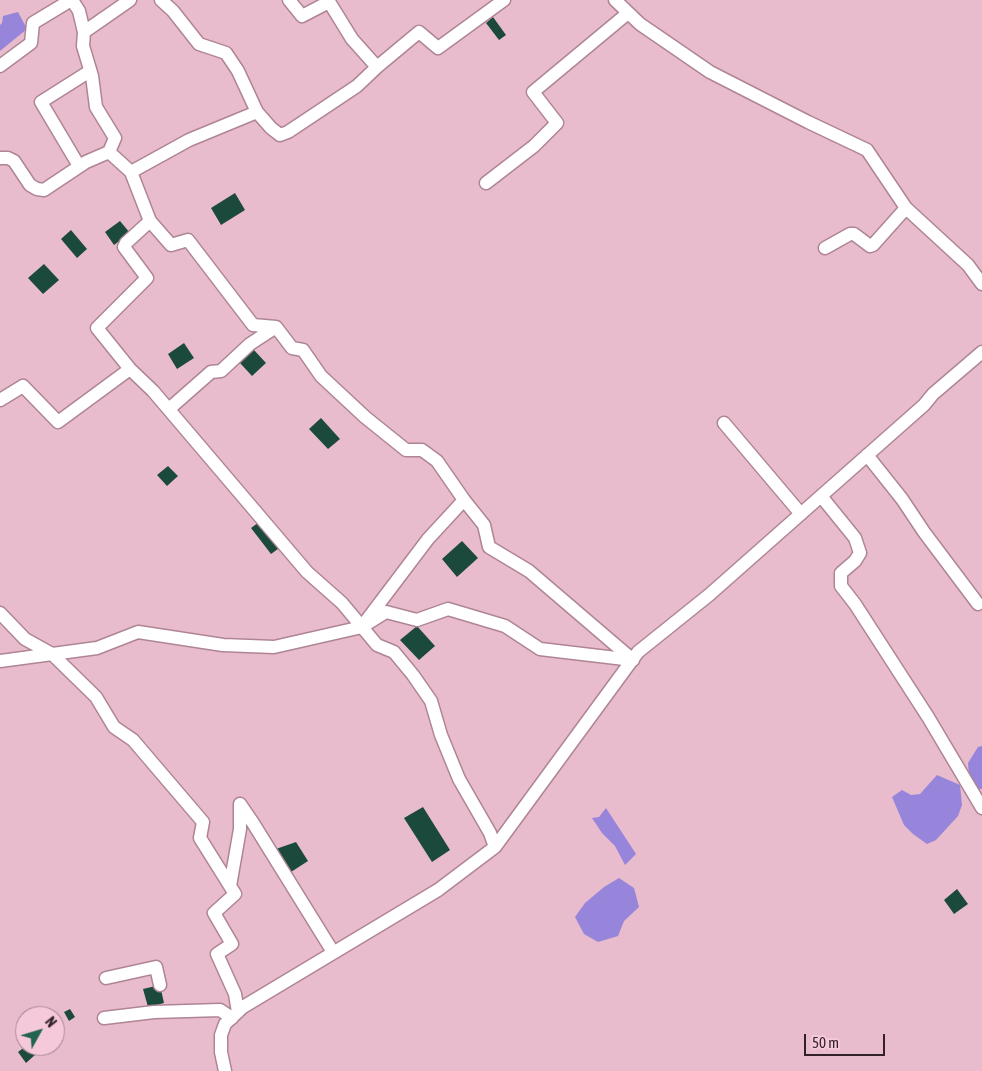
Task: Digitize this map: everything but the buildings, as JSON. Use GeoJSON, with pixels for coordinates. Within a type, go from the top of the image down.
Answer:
{"type":"FeatureCollection","features":[{"type":"Feature","properties":{"kind":"street"},"geometry":{"type":"LineString","coordinates":[[0,66],[31,42],[33,23],[71,0],[79,11],[84,32],[84,46],[96,107],[115,138],[109,152],[80,166],[44,190],[30,185],[14,161],[8,158],[0,158]]}},
{"type":"Feature","properties":{"kind":"street"},"geometry":{"type":"LineString","coordinates":[[84,32],[130,0]]}},
{"type":"Feature","properties":{"kind":"street"},"geometry":{"type":"LineString","coordinates":[[161,0],[173,11],[199,44],[226,53],[238,72],[257,112],[280,135],[288,132],[358,86],[377,67],[419,32],[438,48],[504,0]]}},
{"type":"Feature","properties":{"kind":"street"},"geometry":{"type":"LineString","coordinates":[[289,0],[302,16],[328,1],[352,39],[377,67]]}},
{"type":"Feature","properties":{"kind":"street"},"geometry":{"type":"LineString","coordinates":[[615,0],[640,24],[710,72],[867,150],[906,208],[968,265],[982,284]]}},
{"type":"Feature","properties":{"kind":"street"},"geometry":{"type":"LineString","coordinates":[[486,184],[534,146],[556,123],[533,92],[628,13]]}},
{"type":"Feature","properties":{"kind":"street"},"geometry":{"type":"LineString","coordinates":[[80,166],[41,102],[90,71]]}},
{"type":"Feature","properties":{"kind":"street"},"geometry":{"type":"LineString","coordinates":[[131,172],[189,140],[257,112]]}},
{"type":"Feature","properties":{"kind":"street"},"geometry":{"type":"LineString","coordinates":[[109,152],[131,172],[150,222],[171,245],[188,240],[253,325],[276,328],[292,348],[303,350],[322,376],[365,416],[406,450],[422,450],[437,460],[464,500],[484,525],[490,547],[530,571],[633,660]]}},
{"type":"Feature","properties":{"kind":"street"},"geometry":{"type":"LineString","coordinates":[[825,248],[850,234],[854,234],[870,246],[873,245],[906,208]]}},
{"type":"Feature","properties":{"kind":"street"},"geometry":{"type":"LineString","coordinates":[[150,222],[124,247],[147,278],[97,328],[130,369],[169,409],[307,572],[342,603],[377,645],[394,652],[431,701],[459,779],[490,833],[495,847]]}},
{"type":"Feature","properties":{"kind":"street"},"geometry":{"type":"LineString","coordinates":[[169,409],[210,372],[221,371],[250,344],[276,328]]}},
{"type":"Feature","properties":{"kind":"street"},"geometry":{"type":"LineString","coordinates":[[224,1071],[221,1035],[225,1024],[243,1007],[438,890],[495,847],[638,652],[709,595],[982,352]]}},
{"type":"Feature","properties":{"kind":"street"},"geometry":{"type":"LineString","coordinates":[[0,400],[23,386],[58,422],[130,369]]}},
{"type":"Feature","properties":{"kind":"street"},"geometry":{"type":"LineString","coordinates":[[724,423],[800,514]]}},
{"type":"Feature","properties":{"kind":"street"},"geometry":{"type":"LineString","coordinates":[[867,455],[902,499],[924,532],[978,604]]}},
{"type":"Feature","properties":{"kind":"street"},"geometry":{"type":"LineString","coordinates":[[820,496],[855,538],[860,554],[841,573],[841,586],[855,604],[928,717],[982,808]]}},
{"type":"Feature","properties":{"kind":"street"},"geometry":{"type":"LineString","coordinates":[[362,627],[428,540],[464,500]]}},
{"type":"Feature","properties":{"kind":"street"},"geometry":{"type":"LineString","coordinates":[[0,661],[97,648],[138,632],[223,645],[274,647],[362,627],[386,612],[417,620],[448,609],[505,626],[540,649],[633,660]]}},
{"type":"Feature","properties":{"kind":"street"},"geometry":{"type":"LineString","coordinates":[[0,613],[25,639],[52,654],[96,697],[114,727],[133,740],[203,822],[200,838],[235,894],[214,913],[232,944],[217,954],[235,994],[235,1015]]}},
{"type":"Feature","properties":{"kind":"street"},"geometry":{"type":"LineString","coordinates":[[230,886],[240,829],[240,804],[333,952]]}},
{"type":"Feature","properties":{"kind":"street"},"geometry":{"type":"LineString","coordinates":[[106,978],[156,967],[160,984]]}},
{"type":"Feature","properties":{"kind":"street"},"geometry":{"type":"LineString","coordinates":[[104,1018],[154,1012],[220,1010],[235,1015]]}},
{"type":"Feature","properties":{"kind":"shaded area"},"geometry":{"type":"Polygon","coordinates":[[[18,12],[27,29],[0,51],[0,25],[3,16],[18,12]]]}},
{"type":"Feature","properties":{"kind":"shaded area"},"geometry":{"type":"Polygon","coordinates":[[[982,746],[982,789],[978,789],[969,776],[968,763],[978,747],[982,746]]]}},
{"type":"Feature","properties":{"kind":"shaded area"},"geometry":{"type":"Polygon","coordinates":[[[937,775],[960,785],[962,805],[958,816],[936,840],[927,844],[904,825],[892,797],[902,790],[911,795],[920,794],[937,775]]]}},
{"type":"Feature","properties":{"kind":"shaded area"},"geometry":{"type":"Polygon","coordinates":[[[606,808],[636,854],[625,865],[615,846],[602,833],[592,818],[599,817],[606,808]]]}},
{"type":"Feature","properties":{"kind":"shaded area"},"geometry":{"type":"Polygon","coordinates":[[[619,878],[634,888],[639,907],[624,921],[618,936],[598,942],[584,934],[575,917],[585,903],[604,887],[619,878]]]}}]}
